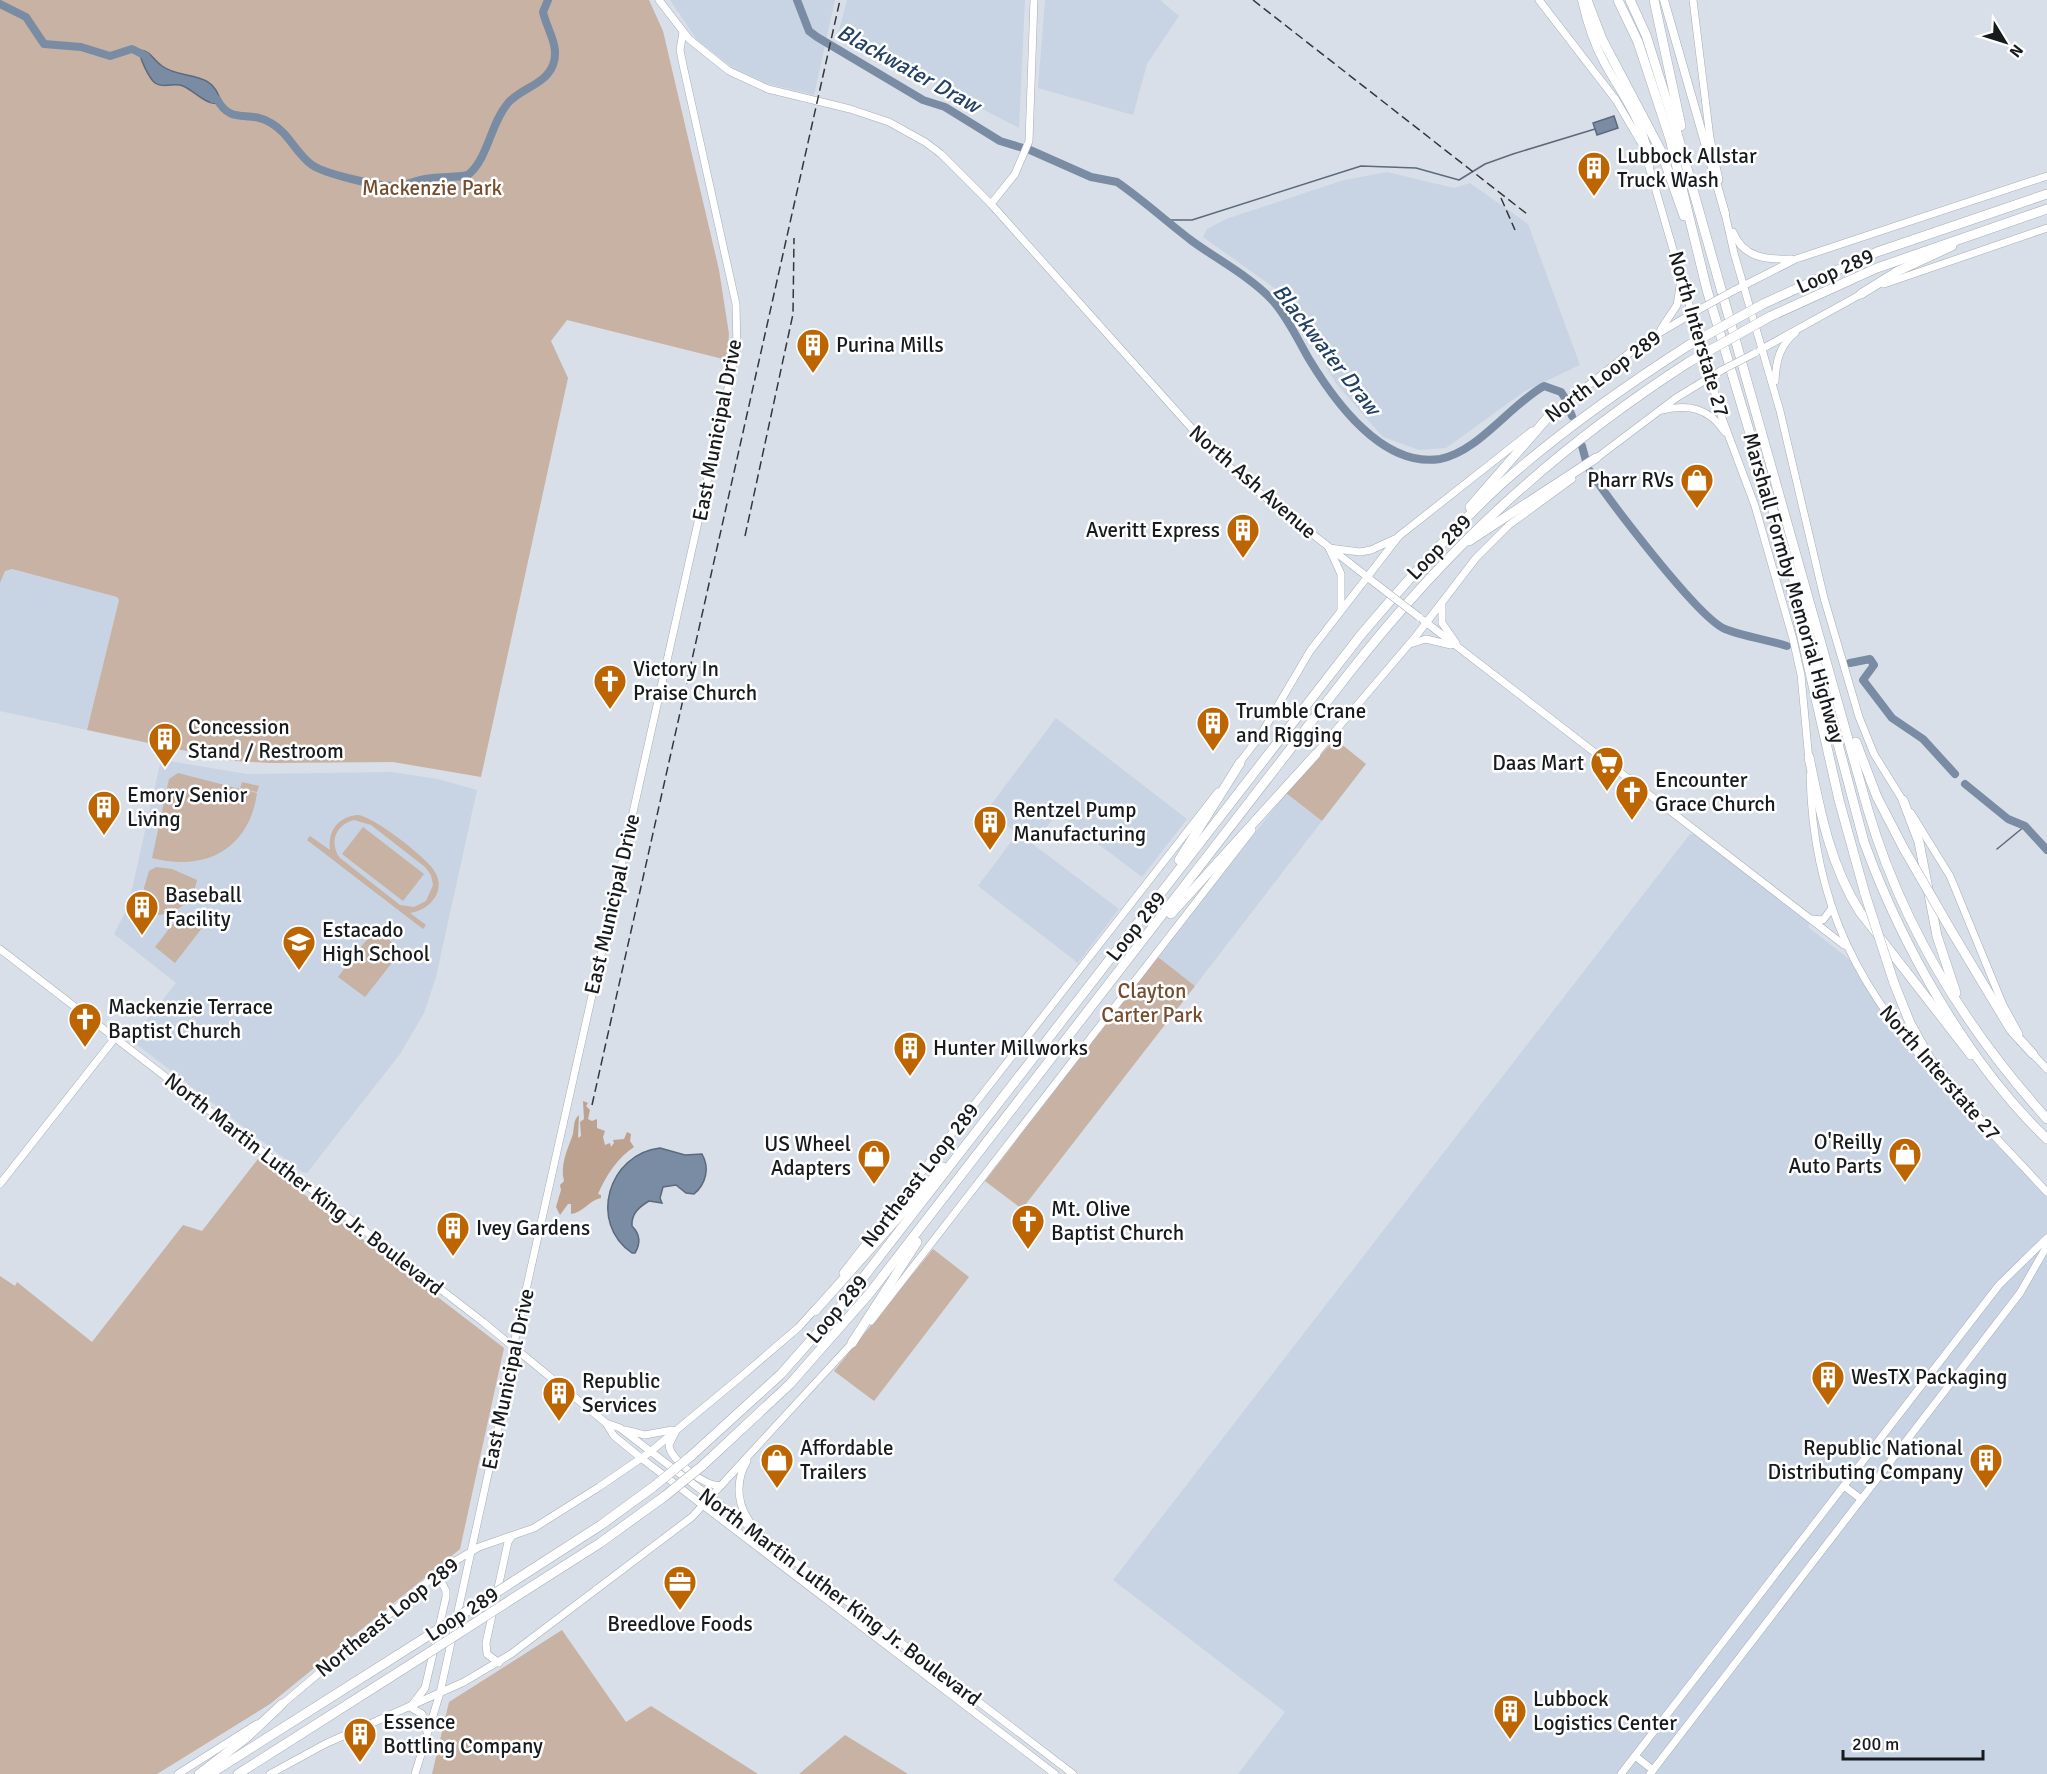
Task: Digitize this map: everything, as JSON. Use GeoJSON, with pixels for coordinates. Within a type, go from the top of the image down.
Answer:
{"type":"FeatureCollection","features":[{"type":"Feature","properties":{"kind":"highway"},"geometry":{"type":"LineString","coordinates":[[1587,0],[1602,39],[1661,150],[1707,290]]}},
{"type":"Feature","properties":{"kind":"highway","name":"Marshall Formby Memorial Highway"},"geometry":{"type":"LineString","coordinates":[[1618,0],[1638,42],[1660,107],[1707,290],[1777,522],[1864,842],[1876,874],[1905,939],[1932,987],[1977,1055],[2025,1118],[2047,1139]]}},
{"type":"Feature","properties":{"kind":"highway","name":"Marshall Formby Memorial Highway"},"geometry":{"type":"LineString","coordinates":[[1630,0],[1663,83],[1827,666],[1886,863],[1927,952],[1961,1007],[1994,1058],[2047,1119]]}},
{"type":"Feature","properties":{"kind":"highway"},"geometry":{"type":"LineString","coordinates":[[1654,0],[1688,154],[1688,173]]}},
{"type":"Feature","properties":{"kind":"highway","name":"Loop 289"},"geometry":{"type":"LineString","coordinates":[[210,1774],[601,1525],[691,1456],[760,1393],[816,1335],[984,1123],[1353,645],[1426,559],[1500,486],[1603,402],[1689,345],[1762,304],[1893,246],[2047,194]]}},
{"type":"Feature","properties":{"kind":"highway","name":"Loop 289"},"geometry":{"type":"LineString","coordinates":[[238,1774],[600,1543],[702,1466],[784,1390],[841,1328],[1386,626],[1421,585],[1482,523],[1536,473],[1591,429],[1689,362],[1769,317],[1866,272],[2047,209]]}},
{"type":"Feature","properties":{"kind":"highway"},"geometry":{"type":"LineString","coordinates":[[1861,294],[1926,258],[2012,221]]}},
{"type":"Feature","properties":{"kind":"highway"},"geometry":{"type":"LineString","coordinates":[[1426,559],[1445,534],[1549,416]]}},
{"type":"Feature","properties":{"kind":"highway"},"geometry":{"type":"LineString","coordinates":[[1421,585],[1473,538],[1596,458]]}},
{"type":"Feature","properties":{"kind":"highway"},"geometry":{"type":"LineString","coordinates":[[1777,522],[1832,773],[1865,894],[1894,983],[1910,1023],[1930,1059],[1988,1130]]}},
{"type":"Feature","properties":{"kind":"highway"},"geometry":{"type":"LineString","coordinates":[[1827,666],[1869,777],[1905,849],[2012,1030],[2033,1054]]}},
{"type":"Feature","properties":{"kind":"highway"},"geometry":{"type":"LineString","coordinates":[[1108,986],[1316,754]]}},
{"type":"Feature","properties":{"kind":"highway"},"geometry":{"type":"LineString","coordinates":[[1809,757],[1831,852],[1851,898],[1950,1031],[2025,1118]]}},
{"type":"Feature","properties":{"kind":"highway"},"geometry":{"type":"LineString","coordinates":[[1084,994],[1115,946],[1198,833],[1240,763]]}},
{"type":"Feature","properties":{"kind":"highway"},"geometry":{"type":"LineString","coordinates":[[1903,800],[1919,842],[1937,936],[1961,1007]]}},
{"type":"Feature","properties":{"kind":"highway"},"geometry":{"type":"LineString","coordinates":[[814,1311],[984,1123]]}},
{"type":"Feature","properties":{"kind":"highway"},"geometry":{"type":"LineString","coordinates":[[852,1343],[892,1279],[998,1128]]}},
{"type":"Feature","properties":{"kind":"highway"},"geometry":{"type":"LineString","coordinates":[[199,1774],[246,1738],[282,1704]]}},
{"type":"Feature","properties":{"kind":"main road","name":"North Ash Avenue"},"geometry":{"type":"LineString","coordinates":[[659,0],[683,32],[713,60],[751,82],[782,93],[862,113],[908,132],[956,167],[1202,442],[1252,487],[1847,947]]}},
{"type":"Feature","properties":{"kind":"main road"},"geometry":{"type":"LineString","coordinates":[[991,204],[1015,174],[1029,141],[1034,0]]}},
{"type":"Feature","properties":{"kind":"main road","name":"North Interstate 27"},"geometry":{"type":"LineString","coordinates":[[1539,0],[1628,118],[1649,165],[1731,442],[1755,506],[1796,652],[1809,757],[1810,799],[1816,848],[1832,908],[1847,947],[1862,978],[1897,1030],[2047,1192]]}},
{"type":"Feature","properties":{"kind":"main road"},"geometry":{"type":"LineString","coordinates":[[1582,0],[1596,45],[1642,131],[1649,152],[1649,165]]}},
{"type":"Feature","properties":{"kind":"main road"},"geometry":{"type":"LineString","coordinates":[[1664,0],[1725,213],[1735,239],[1749,252],[1765,258],[1796,259]]}},
{"type":"Feature","properties":{"kind":"main road"},"geometry":{"type":"LineString","coordinates":[[1693,0],[1710,138],[1734,253],[1763,348],[1817,572],[1859,717],[1874,754],[1950,876],[2003,1005],[2033,1054],[2047,1069]]}},
{"type":"Feature","properties":{"kind":"main road","name":"East Municipal Drive"},"geometry":{"type":"LineString","coordinates":[[415,1774],[440,1693],[510,1374],[513,1348],[736,348],[736,304],[680,50],[683,32]]}},
{"type":"Feature","properties":{"kind":"main road","name":"North Loop 289"},"geometry":{"type":"LineString","coordinates":[[1369,578],[1400,536],[1623,356],[1657,334],[1745,284],[1796,259],[2047,176]]}},
{"type":"Feature","properties":{"kind":"main road"},"geometry":{"type":"LineString","coordinates":[[270,1774],[299,1757],[440,1693],[499,1663],[672,1534],[710,1498],[852,1343],[1155,954],[1316,754],[1409,644],[1476,558],[1509,525],[1660,410],[1722,370],[1861,294],[1927,268],[2047,228]]}},
{"type":"Feature","properties":{"kind":"main road"},"geometry":{"type":"LineString","coordinates":[[1657,334],[1677,305],[1681,274]]}},
{"type":"Feature","properties":{"kind":"main road"},"geometry":{"type":"LineString","coordinates":[[1774,390],[1776,362],[1780,351],[1791,336],[1806,324]]}},
{"type":"Feature","properties":{"kind":"main road"},"geometry":{"type":"LineString","coordinates":[[1660,410],[1689,407],[1703,411],[1718,422],[1731,442]]}},
{"type":"Feature","properties":{"kind":"main road"},"geometry":{"type":"LineString","coordinates":[[1341,611],[1343,585],[1329,548],[1360,552],[1371,550],[1400,536]]}},
{"type":"Feature","properties":{"kind":"main road","name":"Northeast Loop 289"},"geometry":{"type":"LineString","coordinates":[[178,1774],[282,1704],[428,1579],[471,1551],[552,1518],[650,1452],[780,1345],[814,1311],[1240,763],[1265,727],[1310,651],[1369,578]]}},
{"type":"Feature","properties":{"kind":"main road"},"geometry":{"type":"LineString","coordinates":[[1442,603],[1442,622],[1459,648]]}},
{"type":"Feature","properties":{"kind":"main road"},"geometry":{"type":"LineString","coordinates":[[1409,644],[1433,639],[1459,648]]}},
{"type":"Feature","properties":{"kind":"main road"},"geometry":{"type":"LineString","coordinates":[[1810,919],[1823,920],[1832,908]]}},
{"type":"Feature","properties":{"kind":"main road","name":"North Martin Luther King Jr. Boulevard"},"geometry":{"type":"LineString","coordinates":[[0,949],[606,1423],[620,1428],[1073,1774]]}},
{"type":"Feature","properties":{"kind":"main road"},"geometry":{"type":"LineString","coordinates":[[0,1184],[115,1038]]}},
{"type":"Feature","properties":{"kind":"main road"},"geometry":{"type":"LineString","coordinates":[[1621,1774],[1999,1285],[2047,1238]]}},
{"type":"Feature","properties":{"kind":"main road"},"geometry":{"type":"LineString","coordinates":[[1635,1756],[1651,1772],[2020,1293],[2047,1246]]}},
{"type":"Feature","properties":{"kind":"main road","name":"North Martin Luther King Jr. Boulevard"},"geometry":{"type":"LineString","coordinates":[[606,1423],[614,1436],[702,1506],[776,1559],[1055,1774]]}},
{"type":"Feature","properties":{"kind":"main road"},"geometry":{"type":"LineString","coordinates":[[620,1428],[645,1435],[678,1428]]}},
{"type":"Feature","properties":{"kind":"main road"},"geometry":{"type":"LineString","coordinates":[[678,1428],[669,1445],[672,1456],[707,1484],[723,1484]]}},
{"type":"Feature","properties":{"kind":"main road"},"geometry":{"type":"LineString","coordinates":[[753,1451],[741,1475],[740,1501],[749,1521],[770,1542],[776,1559]]}},
{"type":"Feature","properties":{"kind":"main road"},"geometry":{"type":"LineString","coordinates":[[1844,1486],[1862,1499]]}},
{"type":"Feature","properties":{"kind":"main road"},"geometry":{"type":"LineString","coordinates":[[499,1663],[487,1654],[486,1643],[508,1542],[512,1536]]}},
{"type":"Feature","properties":{"kind":"main road"},"geometry":{"type":"LineString","coordinates":[[410,1707],[425,1688],[446,1597],[442,1583],[428,1579]]}},
{"type":"Feature","properties":{"kind":"main road"},"geometry":{"type":"LineString","coordinates":[[410,1707],[423,1714],[427,1733]]}},
{"type":"Feature","properties":{"kind":"shaded area"},"geometry":{"type":"Polygon","coordinates":[[[670,0],[835,0],[814,95],[765,83],[733,68],[697,40],[670,0]]]}},
{"type":"Feature","properties":{"kind":"shaded area"},"geometry":{"type":"Polygon","coordinates":[[[847,0],[1025,0],[1019,128],[838,34],[847,0]]]}},
{"type":"Feature","properties":{"kind":"shaded area"},"geometry":{"type":"Polygon","coordinates":[[[1045,0],[1160,0],[1179,16],[1147,64],[1133,115],[1038,88],[1045,0]]]}},
{"type":"Feature","properties":{"kind":"shaded area"},"geometry":{"type":"Polygon","coordinates":[[[140,50],[147,52],[159,64],[170,70],[204,80],[217,92],[221,103],[206,101],[183,86],[158,85],[144,67],[140,50]]]}},
{"type":"Feature","properties":{"kind":"shaded area"},"geometry":{"type":"Polygon","coordinates":[[[1614,116],[1618,128],[1597,135],[1593,123],[1614,116]]]}},
{"type":"Feature","properties":{"kind":"shaded area"},"geometry":{"type":"Polygon","coordinates":[[[1387,172],[1454,188],[1470,183],[1528,224],[1580,365],[1525,391],[1446,448],[1419,450],[1383,437],[1337,385],[1284,298],[1273,287],[1203,237],[1207,229],[1226,219],[1344,180],[1387,172]]]}},
{"type":"Feature","properties":{"kind":"shaded area"},"geometry":{"type":"Polygon","coordinates":[[[12,569],[117,597],[119,600],[87,730],[0,711],[0,583],[5,571],[12,569]]]}},
{"type":"Feature","properties":{"kind":"shaded area"},"geometry":{"type":"Polygon","coordinates":[[[1056,718],[1187,819],[1142,877],[1057,813],[1034,845],[1119,909],[1078,963],[978,886],[1017,834],[987,810],[1056,718]]]}},
{"type":"Feature","properties":{"kind":"shaded area","name":"Estacado High School"},"geometry":{"type":"Polygon","coordinates":[[[163,760],[247,774],[392,772],[438,779],[477,790],[436,977],[424,1013],[400,1054],[307,1173],[302,1172],[131,1040],[176,983],[114,934],[128,907],[160,764],[163,760]]]}},
{"type":"Feature","properties":{"kind":"shaded area"},"geometry":{"type":"Polygon","coordinates":[[[1286,793],[1322,821],[1195,986],[1158,957],[1286,793]]]}},
{"type":"Feature","properties":{"kind":"shaded area"},"geometry":{"type":"Polygon","coordinates":[[[1690,834],[1696,835],[1810,923],[1808,927],[1849,959],[1896,1033],[2047,1197],[2047,1774],[1238,1774],[1285,1712],[1113,1580],[1690,834]]]}},
{"type":"Feature","properties":{"kind":"shaded area"},"geometry":{"type":"Polygon","coordinates":[[[583,1101],[588,1103],[586,1106],[590,1110],[588,1119],[592,1121],[597,1119],[597,1128],[605,1131],[603,1137],[605,1145],[610,1143],[611,1147],[613,1140],[624,1139],[627,1132],[631,1134],[630,1141],[634,1147],[622,1156],[608,1174],[598,1194],[601,1198],[571,1214],[571,1204],[568,1204],[560,1215],[556,1207],[561,1190],[560,1185],[564,1181],[563,1164],[573,1134],[574,1122],[579,1115],[578,1138],[581,1136],[580,1122],[584,1119],[583,1101]]]}},
{"type":"Feature","properties":{"kind":"shaded area"},"geometry":{"type":"Polygon","coordinates":[[[660,1148],[685,1155],[702,1154],[706,1165],[706,1176],[694,1194],[686,1193],[676,1185],[663,1187],[660,1198],[662,1203],[649,1201],[639,1208],[634,1214],[632,1226],[637,1232],[639,1242],[635,1253],[632,1253],[618,1240],[610,1225],[608,1208],[610,1192],[617,1176],[628,1163],[642,1153],[660,1148]]]}},
{"type":"Feature","properties":{"kind":"green space","name":"Mackenzie Park"},"geometry":{"type":"Polygon","coordinates":[[[0,0],[649,0],[663,31],[719,270],[729,334],[727,360],[567,320],[551,341],[568,378],[481,777],[393,762],[234,761],[87,730],[119,600],[117,597],[12,569],[5,571],[0,583],[0,0]]]}},
{"type":"Feature","properties":{"kind":"green space"},"geometry":{"type":"Polygon","coordinates":[[[1335,739],[1366,764],[1322,821],[1286,793],[1335,739]]]}},
{"type":"Feature","properties":{"kind":"green space"},"geometry":{"type":"Polygon","coordinates":[[[178,773],[240,789],[242,782],[259,786],[257,792],[241,789],[257,793],[245,829],[221,852],[206,859],[171,862],[152,858],[169,779],[178,773]]]}},
{"type":"Feature","properties":{"kind":"green space"},"geometry":{"type":"Polygon","coordinates":[[[351,816],[365,817],[386,829],[433,869],[439,884],[435,897],[425,908],[410,913],[426,925],[423,929],[307,840],[310,836],[330,850],[332,831],[335,826],[351,816]],[[354,820],[347,822],[338,830],[335,846],[340,858],[400,905],[414,907],[426,901],[433,885],[431,875],[425,867],[371,825],[354,820]]]}},
{"type":"Feature","properties":{"kind":"green space"},"geometry":{"type":"Polygon","coordinates":[[[363,827],[424,874],[403,901],[342,854],[363,827]]]}},
{"type":"Feature","properties":{"kind":"green space"},"geometry":{"type":"Polygon","coordinates":[[[156,867],[172,869],[197,880],[190,897],[178,909],[163,914],[144,914],[144,888],[149,871],[156,867]]]}},
{"type":"Feature","properties":{"kind":"green space"},"geometry":{"type":"Polygon","coordinates":[[[182,912],[202,928],[175,963],[155,947],[182,912]]]}},
{"type":"Feature","properties":{"kind":"green space"},"geometry":{"type":"Polygon","coordinates":[[[375,929],[402,950],[365,997],[338,977],[375,929]]]}},
{"type":"Feature","properties":{"kind":"green space","name":"Clayton Carter Park"},"geometry":{"type":"Polygon","coordinates":[[[1158,957],[1195,986],[1022,1209],[985,1181],[1158,957]]]}},
{"type":"Feature","properties":{"kind":"green space"},"geometry":{"type":"Polygon","coordinates":[[[258,1159],[504,1348],[460,1549],[270,1704],[157,1774],[0,1774],[0,1276],[15,1286],[17,1282],[92,1342],[183,1225],[202,1231],[258,1159]]]}},
{"type":"Feature","properties":{"kind":"green space"},"geometry":{"type":"Polygon","coordinates":[[[933,1249],[969,1277],[874,1401],[834,1371],[933,1249]]]}},
{"type":"Feature","properties":{"kind":"green space"},"geometry":{"type":"Polygon","coordinates":[[[562,1630],[626,1722],[651,1706],[758,1774],[432,1774],[449,1702],[562,1630]]]}},
{"type":"Feature","properties":{"kind":"green space"},"geometry":{"type":"Polygon","coordinates":[[[845,1735],[908,1774],[799,1774],[845,1735]]]}},
{"type":"Feature","properties":{"kind":"waterway","name":"Blackwater Draw"},"geometry":{"type":"LineString","coordinates":[[213,99],[217,99],[222,107],[234,115],[255,117],[271,123],[283,132],[312,165],[340,176],[396,186],[427,179],[468,175],[481,159],[497,121],[508,103],[539,82],[553,65],[554,45],[543,12],[548,0]]}},
{"type":"Feature","properties":{"kind":"waterway","name":"Blackwater Draw"},"geometry":{"type":"LineString","coordinates":[[797,0],[809,31],[817,37],[923,100],[945,107],[1000,141],[1023,148]]}},
{"type":"Feature","properties":{"kind":"waterway","name":"Blackwater Draw"},"geometry":{"type":"LineString","coordinates":[[0,4],[26,17],[44,44],[81,47],[110,56],[132,49],[146,56]]}},
{"type":"Feature","properties":{"kind":"waterway"},"geometry":{"type":"LineString","coordinates":[[1166,220],[1192,220],[1361,166],[1416,168],[1459,180],[1485,164],[1595,129]]}},
{"type":"Feature","properties":{"kind":"waterway","name":"Blackwater Draw"},"geometry":{"type":"LineString","coordinates":[[1030,150],[1091,177],[1117,182],[1192,241],[1255,284],[1273,301],[1320,376],[1347,412],[1380,443],[1399,453],[1419,459],[1440,459],[1454,455],[1481,438],[1531,394],[1544,386],[1561,392],[1565,398]]}},
{"type":"Feature","properties":{"kind":"waterway","name":"Blackwater Draw"},"geometry":{"type":"LineString","coordinates":[[1568,407],[1572,416]]}},
{"type":"Feature","properties":{"kind":"waterway","name":"Blackwater Draw"},"geometry":{"type":"LineString","coordinates":[[1582,446],[1586,461]]}},
{"type":"Feature","properties":{"kind":"waterway","name":"Blackwater Draw"},"geometry":{"type":"LineString","coordinates":[[1590,471],[1654,557],[1712,620],[1725,629],[1787,646]]}},
{"type":"Feature","properties":{"kind":"waterway","name":"Blackwater Draw"},"geometry":{"type":"LineString","coordinates":[[1850,663],[1870,659],[1874,665],[1863,680],[1892,718],[1923,739],[1955,774]]}},
{"type":"Feature","properties":{"kind":"waterway","name":"Blackwater Draw"},"geometry":{"type":"LineString","coordinates":[[1965,784],[2008,819],[2025,826],[2047,850]]}},
{"type":"Feature","properties":{"kind":"waterway"},"geometry":{"type":"LineString","coordinates":[[1997,849],[2025,826]]}},
{"type":"Feature","properties":{"kind":"railway"},"geometry":{"type":"LineString","coordinates":[[592,1105],[840,0]]}},
{"type":"Feature","properties":{"kind":"railway"},"geometry":{"type":"LineString","coordinates":[[1253,0],[1527,214]]}},
{"type":"Feature","properties":{"kind":"railway"},"geometry":{"type":"LineString","coordinates":[[1501,198],[1515,230]]}},
{"type":"Feature","properties":{"kind":"railway"},"geometry":{"type":"LineString","coordinates":[[745,536],[793,314],[794,238]]}},
{"type":"Feature","properties":{"kind":"place","name":"Lubbock Allstar Truck Wash"},"geometry":{"type":"Point","coordinates":[1594,197]}},
{"type":"Feature","properties":{"kind":"place","name":"Purina Mills"},"geometry":{"type":"Point","coordinates":[813,374]}},
{"type":"Feature","properties":{"kind":"place","name":"Pharr RVs"},"geometry":{"type":"Point","coordinates":[1697,509]}},
{"type":"Feature","properties":{"kind":"place","name":"Averitt Express"},"geometry":{"type":"Point","coordinates":[1243,559]}},
{"type":"Feature","properties":{"kind":"place","name":"Victory In Praise Church"},"geometry":{"type":"Point","coordinates":[610,710]}},
{"type":"Feature","properties":{"kind":"place","name":"Trumble Crane and Rigging"},"geometry":{"type":"Point","coordinates":[1213,752]}},
{"type":"Feature","properties":{"kind":"place","name":"Concession Stand / Restroom"},"geometry":{"type":"Point","coordinates":[165,768]}},
{"type":"Feature","properties":{"kind":"place","name":"Daas Mart"},"geometry":{"type":"Point","coordinates":[1607,792]}},
{"type":"Feature","properties":{"kind":"place","name":"Encounter Grace Church"},"geometry":{"type":"Point","coordinates":[1632,821]}},
{"type":"Feature","properties":{"kind":"place","name":"Emory Senior Living"},"geometry":{"type":"Point","coordinates":[104,836]}},
{"type":"Feature","properties":{"kind":"place","name":"Rentzel Pump Manufacturing"},"geometry":{"type":"Point","coordinates":[990,851]}},
{"type":"Feature","properties":{"kind":"place","name":"Baseball Facility"},"geometry":{"type":"Point","coordinates":[142,936]}},
{"type":"Feature","properties":{"kind":"place","name":"Estacado High School"},"geometry":{"type":"Point","coordinates":[299,971]}},
{"type":"Feature","properties":{"kind":"place","name":"Mackenzie Terrace Baptist Church"},"geometry":{"type":"Point","coordinates":[85,1048]}},
{"type":"Feature","properties":{"kind":"place","name":"Hunter Millworks"},"geometry":{"type":"Point","coordinates":[910,1077]}},
{"type":"Feature","properties":{"kind":"place","name":"O'Reilly Auto Parts"},"geometry":{"type":"Point","coordinates":[1905,1183]}},
{"type":"Feature","properties":{"kind":"place","name":"US Wheel Adapters"},"geometry":{"type":"Point","coordinates":[874,1185]}},
{"type":"Feature","properties":{"kind":"place","name":"Mt. Olive Baptist Church"},"geometry":{"type":"Point","coordinates":[1028,1250]}},
{"type":"Feature","properties":{"kind":"place","name":"Ivey Gardens"},"geometry":{"type":"Point","coordinates":[453,1257]}},
{"type":"Feature","properties":{"kind":"place","name":"WesTX Packaging"},"geometry":{"type":"Point","coordinates":[1828,1406]}},
{"type":"Feature","properties":{"kind":"place","name":"Republic Services"},"geometry":{"type":"Point","coordinates":[559,1422]}},
{"type":"Feature","properties":{"kind":"place","name":"Affordable Trailers"},"geometry":{"type":"Point","coordinates":[777,1489]}},
{"type":"Feature","properties":{"kind":"place","name":"Republic National Distributing Company"},"geometry":{"type":"Point","coordinates":[1986,1489]}},
{"type":"Feature","properties":{"kind":"place","name":"Breedlove Foods"},"geometry":{"type":"Point","coordinates":[680,1611]}},
{"type":"Feature","properties":{"kind":"place","name":"Lubbock Logistics Center"},"geometry":{"type":"Point","coordinates":[1510,1740]}},
{"type":"Feature","properties":{"kind":"place","name":"Essence Bottling Company"},"geometry":{"type":"Point","coordinates":[360,1763]}}]}
